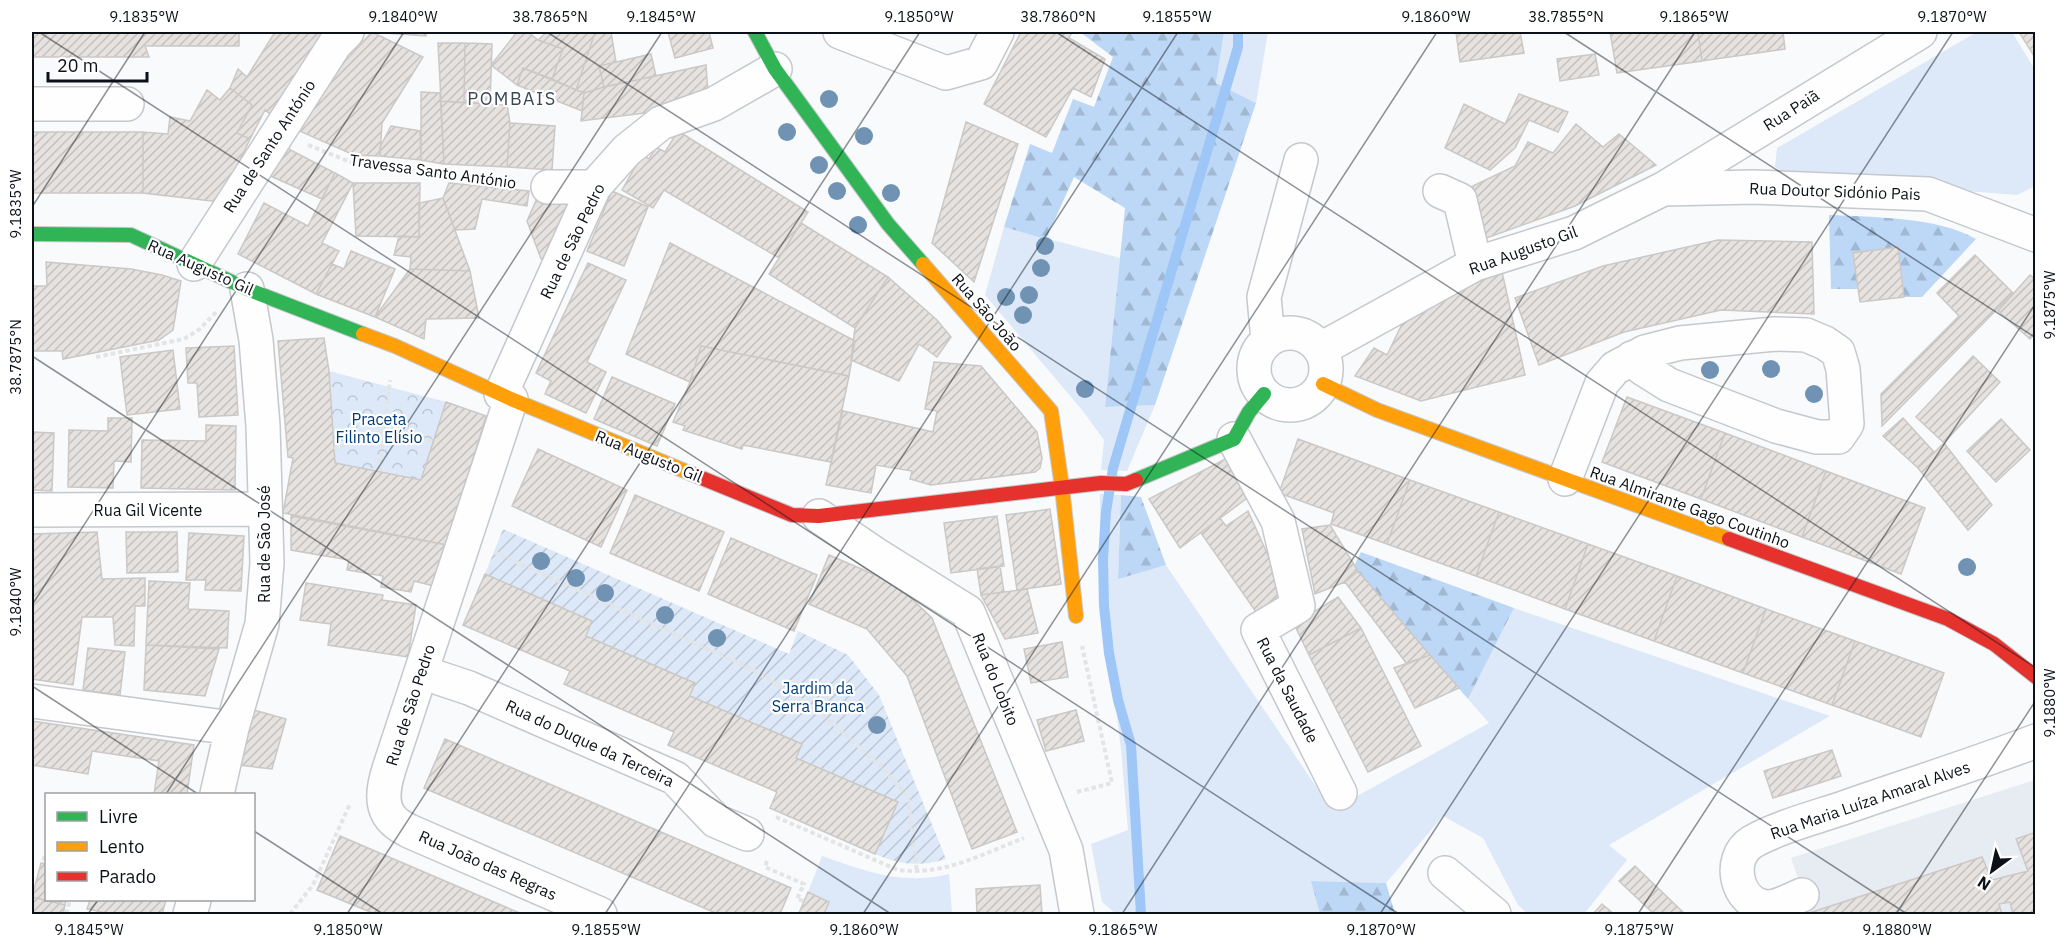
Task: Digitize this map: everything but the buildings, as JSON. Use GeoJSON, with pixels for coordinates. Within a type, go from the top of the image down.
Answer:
{"type":"FeatureCollection","features":[{"type":"Feature","properties":{"kind":"street","name":"Rua de Santo António"},"geometry":{"type":"LineString","coordinates":[[194,264],[335,44],[347,32]]}},
{"type":"Feature","properties":{"kind":"street","name":"Rua São João"},"geometry":{"type":"LineString","coordinates":[[755,32],[775,69],[888,224],[1051,411],[1076,616]]}},
{"type":"Feature","properties":{"kind":"street"},"geometry":{"type":"LineString","coordinates":[[840,32],[946,73],[981,63],[997,32]]}},
{"type":"Feature","properties":{"kind":"street","name":"Rua Paiã"},"geometry":{"type":"LineString","coordinates":[[1663,189],[1920,32]]}},
{"type":"Feature","properties":{"kind":"street","name":"Rua de São Pedro"},"geometry":{"type":"LineString","coordinates":[[385,806],[383,788],[465,539],[506,397],[594,187],[627,150],[661,123],[714,104],[775,69]]}},
{"type":"Feature","properties":{"kind":"street"},"geometry":{"type":"LineString","coordinates":[[32,104],[127,104]]}},
{"type":"Feature","properties":{"kind":"street"},"geometry":{"type":"LineString","coordinates":[[1268,339],[1264,297],[1301,160]]}},
{"type":"Feature","properties":{"kind":"street"},"geometry":{"type":"LineString","coordinates":[[548,187],[594,187]]}},
{"type":"Feature","properties":{"kind":"street","name":"Rua Doutor Sidónio Pais"},"geometry":{"type":"LineString","coordinates":[[1663,189],[1754,187],[1929,195],[2036,235]]}},
{"type":"Feature","properties":{"kind":"street","name":"Rua Augusto Gil"},"geometry":{"type":"LineString","coordinates":[[1321,349],[1475,264],[1574,233],[1663,189]]}},
{"type":"Feature","properties":{"kind":"street"},"geometry":{"type":"LineString","coordinates":[[1440,191],[1460,200],[1475,264]]}},
{"type":"Feature","properties":{"kind":"street","name":"Rua Augusto Gil"},"geometry":{"type":"LineString","coordinates":[[32,234],[131,235],[241,286],[395,346],[506,397],[792,515],[819,516],[1062,487],[1101,483],[1126,484],[1234,439]]}},
{"type":"Feature","properties":{"kind":"street","name":"Rua de São José"},"geometry":{"type":"LineString","coordinates":[[217,793],[232,728],[262,624],[267,563],[256,340],[241,286]]}},
{"type":"Feature","properties":{"kind":"street"},"geometry":{"type":"LineString","coordinates":[[1291,332],[1302,334],[1313,340],[1321,349],[1327,367],[1323,384],[1317,394],[1296,405],[1284,404],[1264,394],[1257,383],[1254,372],[1255,359],[1268,339],[1278,334],[1291,332]]}},
{"type":"Feature","properties":{"kind":"street"},"geometry":{"type":"LineString","coordinates":[[1565,479],[1602,383],[1615,368],[1632,358],[1645,352],[1680,343],[1775,334],[1806,335],[1825,343],[1838,352],[1843,369],[1847,424],[1838,437],[1817,437],[1776,426],[1669,385],[1642,368],[1632,358]]}},
{"type":"Feature","properties":{"kind":"street","name":"Rua Almirante Gago Coutinho"},"geometry":{"type":"LineString","coordinates":[[1323,384],[1377,410],[1948,619],[1979,634],[2036,677]]}},
{"type":"Feature","properties":{"kind":"street"},"geometry":{"type":"LineString","coordinates":[[1234,439],[1249,412],[1264,394]]}},
{"type":"Feature","properties":{"kind":"street","name":"Rua da Saudade"},"geometry":{"type":"LineString","coordinates":[[1234,439],[1278,522],[1298,606],[1258,630],[1340,792]]}},
{"type":"Feature","properties":{"kind":"street","name":"Rua Gil Vicente"},"geometry":{"type":"LineString","coordinates":[[32,510],[265,509]]}},
{"type":"Feature","properties":{"kind":"street","name":"Rua do Lobito"},"geometry":{"type":"LineString","coordinates":[[819,516],[968,612],[1066,850],[1077,915]]}},
{"type":"Feature","properties":{"kind":"street","name":"Rua do Duque da Terceira"},"geometry":{"type":"LineString","coordinates":[[421,672],[469,688],[675,778],[716,821],[747,834]]}},
{"type":"Feature","properties":{"kind":"street"},"geometry":{"type":"LineString","coordinates":[[32,701],[232,728]]}},
{"type":"Feature","properties":{"kind":"street","name":"Rua Maria Luíza Amaral Alves"},"geometry":{"type":"LineString","coordinates":[[1802,895],[1768,907],[1755,903],[1744,895],[1736,877],[1738,858],[1749,844],[1763,836],[2036,741]]}},
{"type":"Feature","properties":{"kind":"street","name":"Rua João das Regras"},"geometry":{"type":"LineString","coordinates":[[385,806],[393,821],[409,831],[600,915]]}},
{"type":"Feature","properties":{"kind":"street"},"geometry":{"type":"LineString","coordinates":[[1445,873],[1494,915]]}},
{"type":"Feature","properties":{"kind":"path","name":"Travessa Santo António"},"geometry":{"type":"LineString","coordinates":[[277,132],[353,163],[548,187]]}},
{"type":"Feature","properties":{"kind":"path"},"geometry":{"type":"LineString","coordinates":[[96,357],[184,339],[200,329],[227,298],[241,286]]}},
{"type":"Feature","properties":{"kind":"path"},"geometry":{"type":"LineString","coordinates":[[379,471],[395,346]]}},
{"type":"Feature","properties":{"kind":"path"},"geometry":{"type":"LineString","coordinates":[[334,449],[383,429],[432,441]]}},
{"type":"Feature","properties":{"kind":"path"},"geometry":{"type":"LineString","coordinates":[[465,539],[750,668],[825,716],[882,768],[908,796],[917,873]]}},
{"type":"Feature","properties":{"kind":"path"},"geometry":{"type":"LineString","coordinates":[[804,901],[797,898],[804,884],[765,867],[774,846],[747,834],[757,809],[880,863],[898,870],[917,873],[947,868],[1112,783],[1076,616]]}},
{"type":"Feature","properties":{"kind":"path"},"geometry":{"type":"LineString","coordinates":[[290,915],[313,885],[351,803]]}},
{"type":"Feature","properties":{"kind":"shaded area"},"geometry":{"type":"Polygon","coordinates":[[[2035,780],[2035,914],[1806,914],[1810,913],[1791,858],[2035,780]]]}},
{"type":"Feature","properties":{"kind":"green space"},"geometry":{"type":"Polygon","coordinates":[[[1080,32],[1224,32],[1216,83],[1256,103],[1155,405],[1105,407],[1125,208],[1074,177],[1046,239],[1004,227],[1030,144],[1052,153],[1073,99],[1094,107],[1113,57],[1080,32]]]}},
{"type":"Feature","properties":{"kind":"green space"},"geometry":{"type":"Polygon","coordinates":[[[1224,32],[1268,32],[1256,103],[1216,83],[1224,32]]]}},
{"type":"Feature","properties":{"kind":"green space"},"geometry":{"type":"Polygon","coordinates":[[[1977,32],[2012,32],[2035,70],[2035,186],[2017,195],[1788,177],[1775,167],[1777,148],[1977,32]]]}},
{"type":"Feature","properties":{"kind":"green space"},"geometry":{"type":"Polygon","coordinates":[[[1829,215],[1925,222],[1961,232],[1976,239],[1922,297],[1904,297],[1898,247],[1854,253],[1858,289],[1831,289],[1829,215]]]}},
{"type":"Feature","properties":{"kind":"green space"},"geometry":{"type":"Polygon","coordinates":[[[1004,227],[1120,258],[1105,407],[1155,405],[1127,471],[1101,470],[1104,440],[1082,410],[985,295],[1004,227]]]}},
{"type":"Feature","properties":{"kind":"green space","name":"Praceta Filinto Elísio"},"geometry":{"type":"Polygon","coordinates":[[[329,371],[446,402],[421,480],[335,463],[329,371]]]}},
{"type":"Feature","properties":{"kind":"green space"},"geometry":{"type":"Polygon","coordinates":[[[1100,494],[1121,495],[1118,578],[1166,565],[1332,810],[1489,723],[1468,699],[1514,608],[1830,716],[1609,845],[1627,860],[1584,914],[1528,914],[1518,905],[1483,838],[1443,816],[1386,883],[1312,881],[1320,914],[1116,914],[1102,902],[1091,844],[1128,830],[1100,575],[1100,494]]]}},
{"type":"Feature","properties":{"kind":"green space"},"geometry":{"type":"Polygon","coordinates":[[[1121,495],[1141,497],[1166,565],[1118,579],[1121,495]]]}},
{"type":"Feature","properties":{"kind":"green space","name":"Jardim da Serra Branca"},"geometry":{"type":"Polygon","coordinates":[[[503,529],[789,654],[798,631],[848,655],[879,695],[946,859],[910,864],[875,854],[897,802],[796,758],[802,744],[690,696],[695,683],[586,636],[591,620],[485,574],[503,529]]]}},
{"type":"Feature","properties":{"kind":"green space"},"geometry":{"type":"Polygon","coordinates":[[[1361,552],[1514,608],[1468,699],[1354,566],[1361,552]]]}},
{"type":"Feature","properties":{"kind":"green space"},"geometry":{"type":"Polygon","coordinates":[[[822,856],[900,878],[949,874],[952,914],[824,914],[829,902],[808,892],[822,856]]]}},
{"type":"Feature","properties":{"kind":"green space"},"geometry":{"type":"Polygon","coordinates":[[[1311,881],[1386,883],[1395,914],[1320,914],[1311,881]]]}},
{"type":"Feature","properties":{"kind":"waterway"},"geometry":{"type":"LineString","coordinates":[[1141,914],[1131,745],[1118,700],[1109,653],[1104,606],[1103,559],[1106,512],[1113,468],[1238,47],[1238,32]]}},
{"type":"Feature","properties":{"kind":"traffic: fast"},"geometry":{"type":"LineString","coordinates":[[755,32],[775,69],[888,224],[923,264]]}},
{"type":"Feature","properties":{"kind":"traffic: fast"},"geometry":{"type":"LineString","coordinates":[[32,234],[131,235],[247,289],[363,334]]}},
{"type":"Feature","properties":{"kind":"traffic: fast"},"geometry":{"type":"LineString","coordinates":[[1136,480],[1234,439],[1249,412],[1264,394]]}},
{"type":"Feature","properties":{"kind":"traffic: slow"},"geometry":{"type":"LineString","coordinates":[[923,264],[1051,411],[1076,616]]}},
{"type":"Feature","properties":{"kind":"traffic: slow"},"geometry":{"type":"LineString","coordinates":[[363,334],[395,346],[511,399],[692,474]]}},
{"type":"Feature","properties":{"kind":"traffic: slow"},"geometry":{"type":"LineString","coordinates":[[1323,384],[1377,410],[1729,539]]}},
{"type":"Feature","properties":{"kind":"traffic: jam"},"geometry":{"type":"LineString","coordinates":[[692,474],[792,515],[819,516],[1101,483],[1126,484],[1136,480]]}},
{"type":"Feature","properties":{"kind":"traffic: jam"},"geometry":{"type":"LineString","coordinates":[[1729,539],[1948,619],[1994,644],[2036,677]]}},
{"type":"Feature","properties":{"kind":"district","name":"POMBAIS"},"geometry":{"type":"Point","coordinates":[512,99]}}]}
